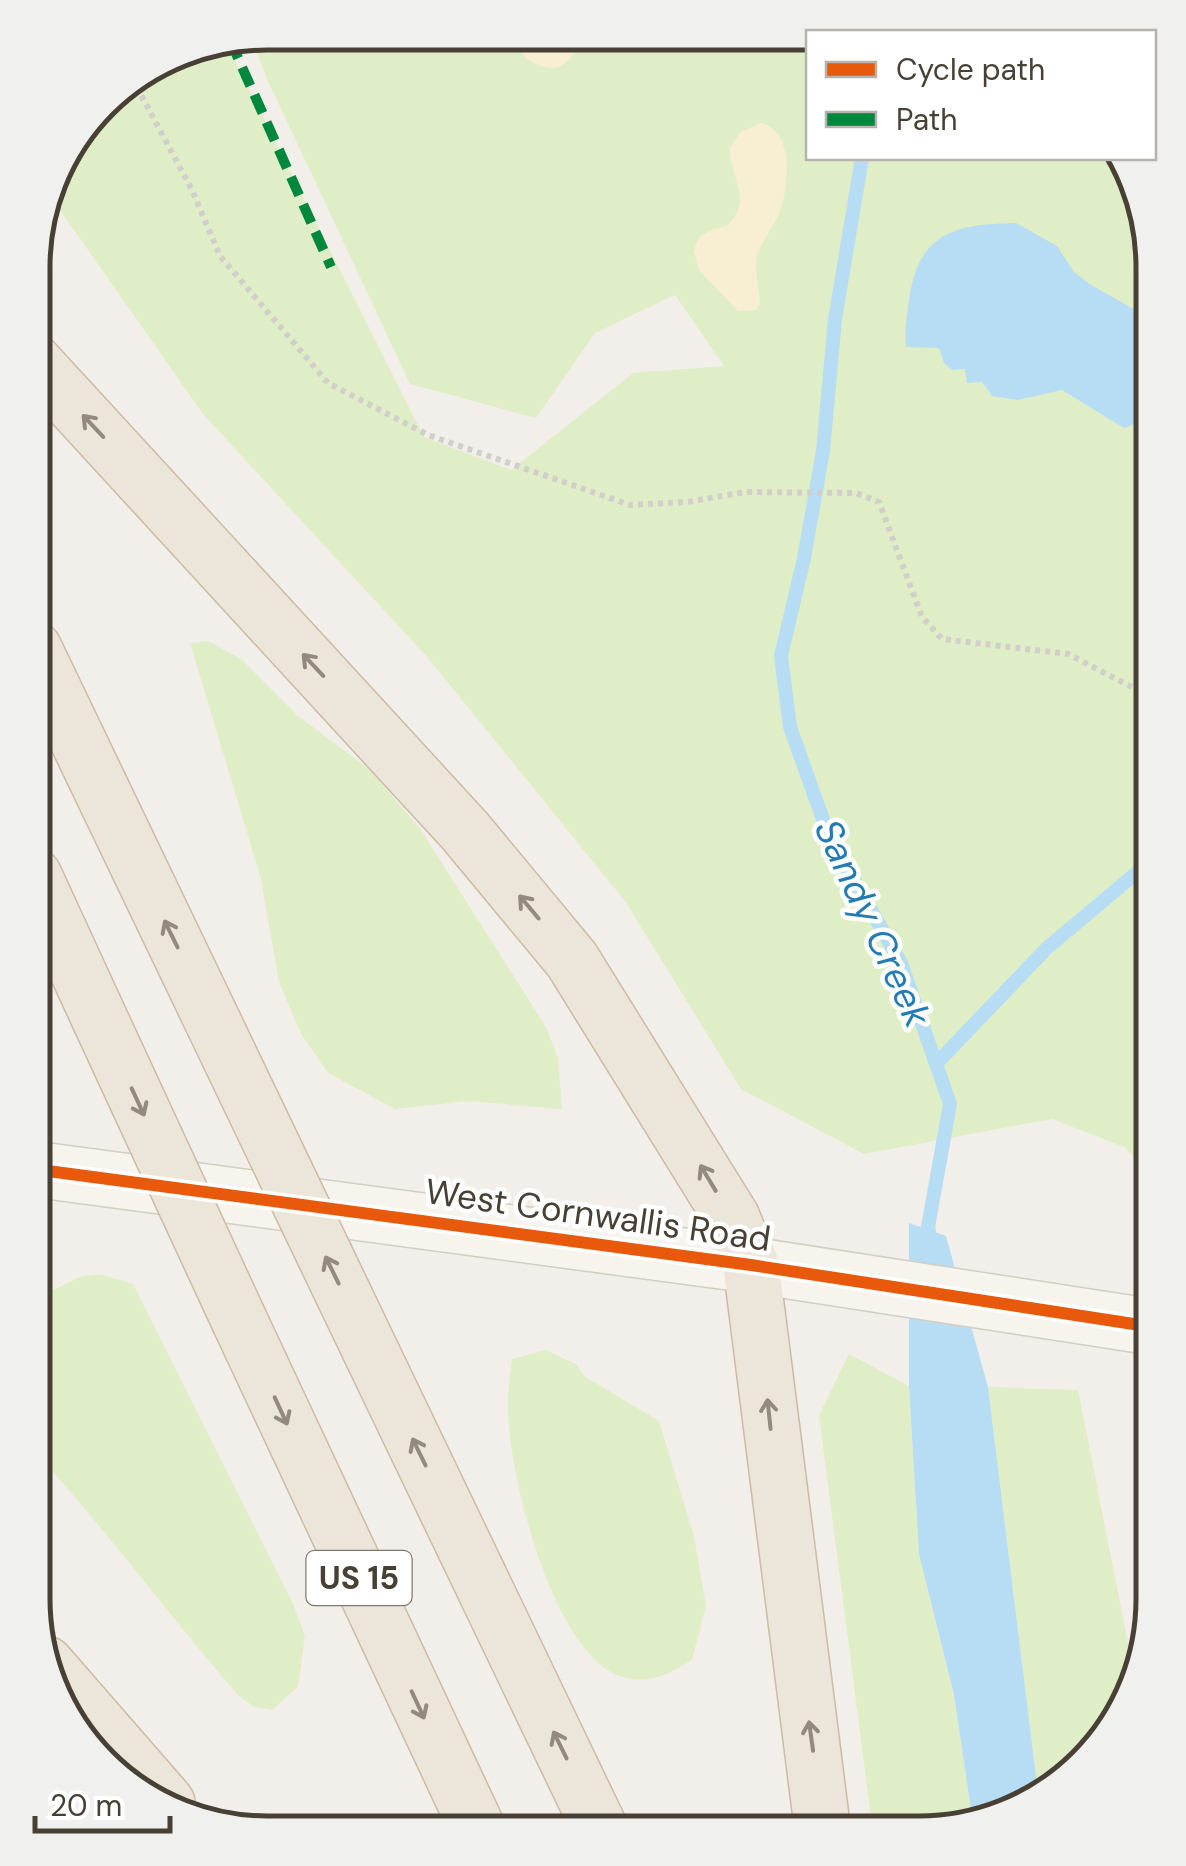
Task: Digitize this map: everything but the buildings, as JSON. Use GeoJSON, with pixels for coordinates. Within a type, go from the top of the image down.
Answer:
{"type":"FeatureCollection","features":[{"type":"Feature","properties":{"kind":"highway"},"geometry":{"type":"LineString","coordinates":[[50,379],[466,831],[572,960],[732,1218],[751,1265],[821,1816]]}},
{"type":"Feature","properties":{"kind":"highway","name":"US 15"},"geometry":{"type":"LineString","coordinates":[[50,682],[594,1816]]}},
{"type":"Feature","properties":{"kind":"highway","name":"US 15"},"geometry":{"type":"LineString","coordinates":[[50,911],[472,1816]]}},
{"type":"Feature","properties":{"kind":"highway"},"geometry":{"type":"LineString","coordinates":[[73,1695],[147,1779]]}},
{"type":"Feature","properties":{"kind":"street","name":"West Cornwallis Road"},"geometry":{"type":"LineString","coordinates":[[50,1171],[751,1265],[1136,1326]]}},
{"type":"Feature","properties":{"kind":"path"},"geometry":{"type":"LineString","coordinates":[[139,92],[220,256],[328,384],[442,441],[630,505],[745,492],[856,492],[879,502],[922,617],[942,640],[1068,654],[1136,689]]}},
{"type":"Feature","properties":{"kind":"green space"},"geometry":{"type":"Polygon","coordinates":[[[256,50],[806,50],[806,160],[1107,160],[1132,225],[1136,267],[1136,1159],[1124,1147],[1052,1119],[864,1154],[741,1089],[625,901],[428,658],[203,414],[58,208],[79,159],[124,104],[184,67],[231,53],[424,437],[511,470],[633,373],[724,366],[675,295],[595,333],[536,418],[410,384],[256,50]]]}},
{"type":"Feature","properties":{"kind":"green space"},"geometry":{"type":"Polygon","coordinates":[[[208,641],[241,659],[297,715],[370,770],[421,830],[546,1027],[558,1058],[562,1109],[468,1101],[395,1109],[328,1073],[301,1034],[279,982],[261,879],[190,643],[208,641]]]}},
{"type":"Feature","properties":{"kind":"green space"},"geometry":{"type":"Polygon","coordinates":[[[100,1274],[133,1284],[293,1604],[305,1636],[298,1687],[272,1710],[254,1707],[238,1695],[50,1469],[50,1291],[82,1276],[100,1274]]]}},
{"type":"Feature","properties":{"kind":"green space"},"geometry":{"type":"Polygon","coordinates":[[[546,1350],[576,1364],[584,1376],[659,1421],[694,1536],[706,1606],[692,1660],[661,1676],[644,1680],[626,1678],[600,1664],[577,1639],[541,1564],[517,1479],[508,1399],[512,1359],[546,1350]]]}},
{"type":"Feature","properties":{"kind":"green space"},"geometry":{"type":"Polygon","coordinates":[[[849,1354],[909,1386],[919,1554],[954,1695],[971,1809],[919,1816],[871,1816],[819,1415],[849,1354]]]}},
{"type":"Feature","properties":{"kind":"green space"},"geometry":{"type":"Polygon","coordinates":[[[988,1387],[1078,1390],[1129,1650],[1114,1695],[1091,1731],[1036,1781],[988,1387]]]}},
{"type":"Feature","properties":{"kind":"sand"},"geometry":{"type":"Polygon","coordinates":[[[521,50],[575,50],[555,68],[525,58],[521,50]]]}},
{"type":"Feature","properties":{"kind":"sand"},"geometry":{"type":"Polygon","coordinates":[[[761,123],[780,137],[787,176],[779,214],[757,256],[760,304],[756,310],[738,311],[700,271],[694,252],[702,236],[727,226],[735,216],[740,197],[730,147],[741,132],[761,123]]]}},
{"type":"Feature","properties":{"kind":"water"},"geometry":{"type":"Polygon","coordinates":[[[1016,223],[1057,246],[1074,272],[1091,285],[1136,310],[1136,424],[1124,428],[1062,390],[1018,400],[992,396],[982,382],[967,383],[965,369],[952,370],[944,363],[939,348],[906,347],[907,317],[921,259],[943,236],[975,226],[1016,223]]]}},
{"type":"Feature","properties":{"kind":"water"},"geometry":{"type":"Polygon","coordinates":[[[909,1223],[946,1236],[988,1387],[1036,1781],[1002,1799],[971,1809],[954,1695],[919,1554],[909,1386],[909,1223]]]}},
{"type":"Feature","properties":{"kind":"waterway","name":"Sandy Creek"},"geometry":{"type":"LineString","coordinates":[[862,160],[835,319],[823,451],[781,656],[790,727],[829,836],[901,963],[950,1104],[928,1227],[933,1248]]}},
{"type":"Feature","properties":{"kind":"waterway"},"geometry":{"type":"LineString","coordinates":[[936,1064],[1047,948],[1136,873]]}},
{"type":"Feature","properties":{"kind":"marked path"},"geometry":{"type":"LineString","coordinates":[[236,52],[331,267]]}},
{"type":"Feature","properties":{"kind":"cycle path"},"geometry":{"type":"LineString","coordinates":[[50,1171],[751,1265],[1136,1324]]}}]}
